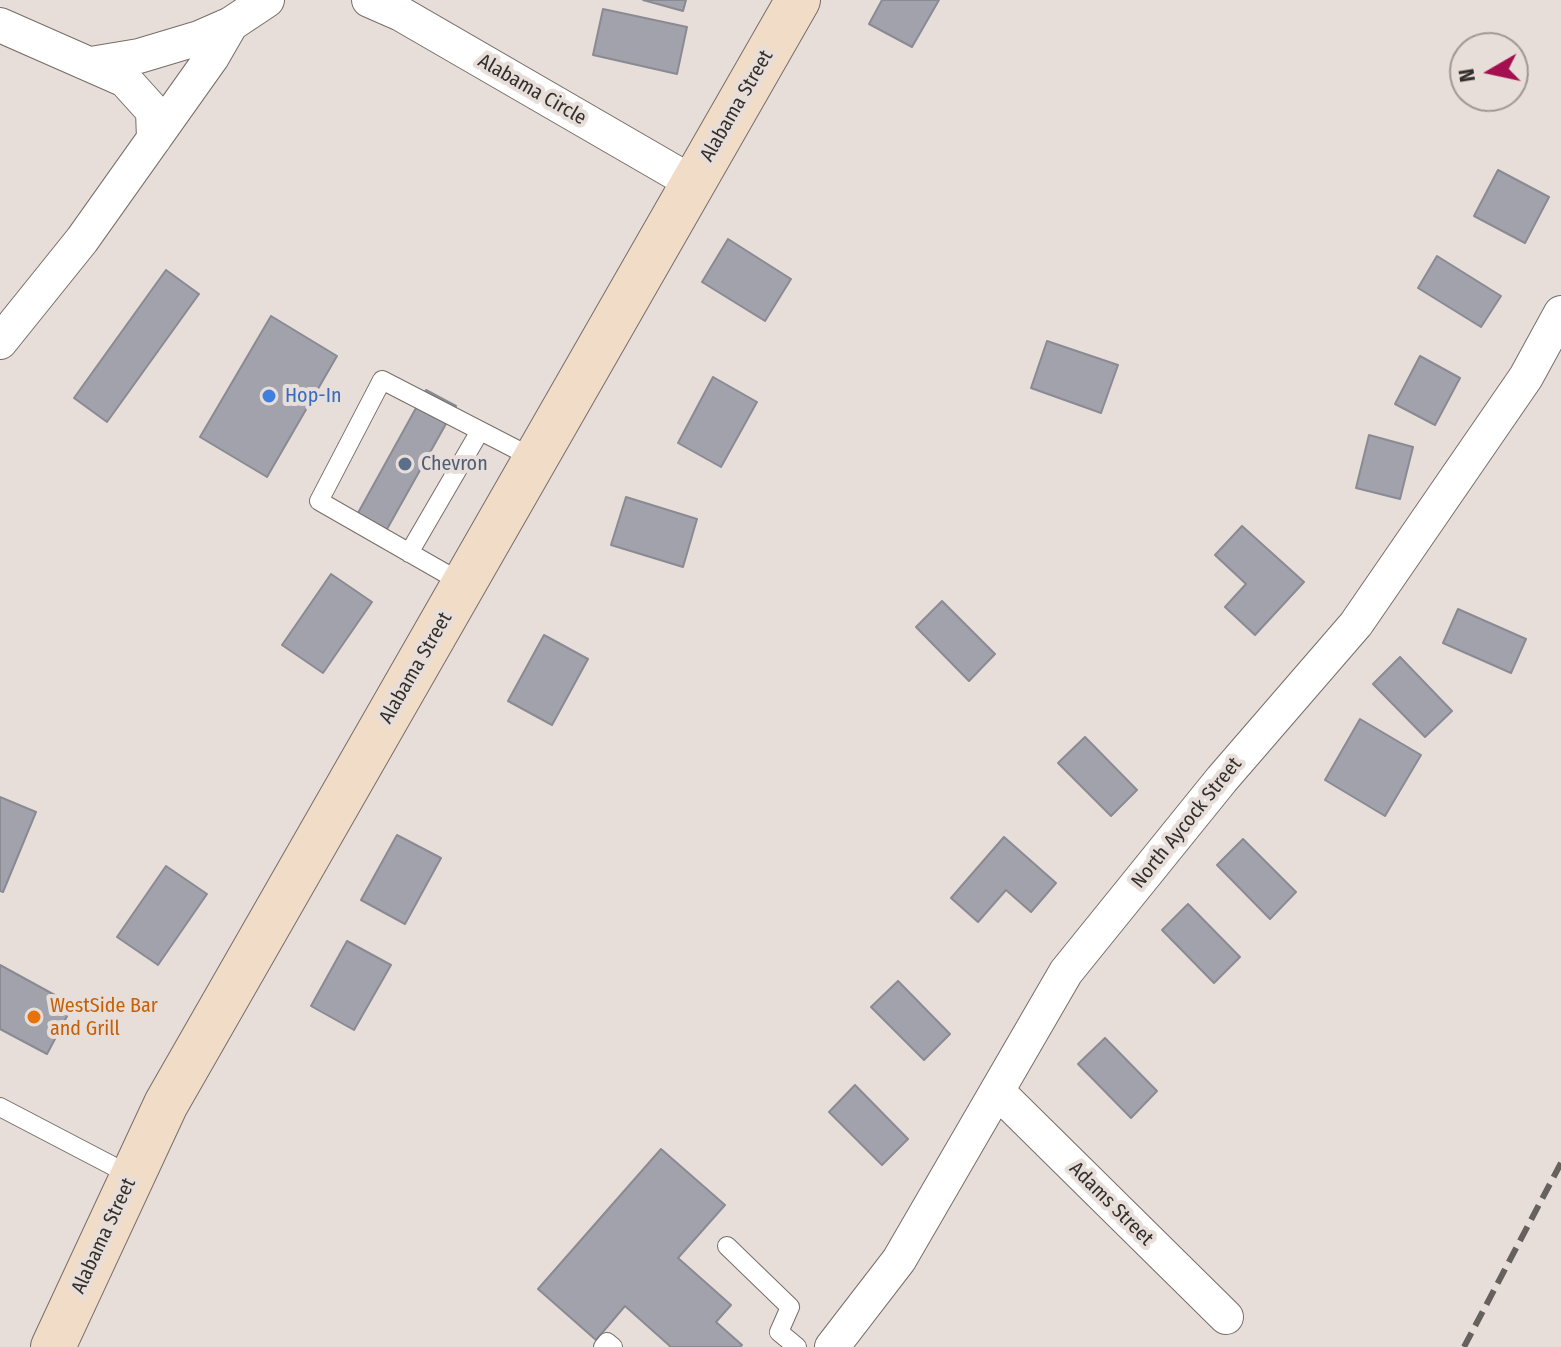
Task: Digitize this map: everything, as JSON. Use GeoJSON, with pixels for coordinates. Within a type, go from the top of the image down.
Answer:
{"type":"FeatureCollection","features":[{"type":"Feature","properties":{"kind":"main road","name":"Alabama Street"},"geometry":{"type":"LineString","coordinates":[[53,1347],[166,1104],[798,0]]}},
{"type":"Feature","properties":{"kind":"street"},"geometry":{"type":"LineString","coordinates":[[91,64],[169,48],[231,24],[267,0]]}},
{"type":"Feature","properties":{"kind":"street","name":"Alabama Circle"},"geometry":{"type":"LineString","coordinates":[[369,0],[401,14],[693,183]]}},
{"type":"Feature","properties":{"kind":"street"},"geometry":{"type":"LineString","coordinates":[[0,342],[82,240],[212,57],[231,24]]}},
{"type":"Feature","properties":{"kind":"street"},"geometry":{"type":"LineString","coordinates":[[0,25],[125,80],[153,111],[154,139]]}},
{"type":"Feature","properties":{"kind":"street","name":"North Aycock Street"},"geometry":{"type":"LineString","coordinates":[[832,1347],[899,1260],[1066,972],[1222,779],[1356,624],[1526,377],[1561,313]]}},
{"type":"Feature","properties":{"kind":"street","name":"Adams Street"},"geometry":{"type":"LineString","coordinates":[[997,1091],[1226,1317]]}},
{"type":"Feature","properties":{"kind":"lane"},"geometry":{"type":"LineString","coordinates":[[464,584],[319,501],[382,380],[535,459]]}},
{"type":"Feature","properties":{"kind":"lane"},"geometry":{"type":"LineString","coordinates":[[409,553],[480,431]]}},
{"type":"Feature","properties":{"kind":"lane"},"geometry":{"type":"LineString","coordinates":[[0,1107],[132,1176]]}},
{"type":"Feature","properties":{"kind":"lane"},"geometry":{"type":"LineString","coordinates":[[727,1246],[790,1307],[779,1332],[797,1347]]}},
{"type":"Feature","properties":{"kind":"lane"},"geometry":{"type":"LineString","coordinates":[[603,1347],[607,1342],[613,1347]]}},
{"type":"Feature","properties":{"kind":"building"},"geometry":{"type":"Polygon","coordinates":[[[643,0],[686,0],[683,11],[643,0]]]}},
{"type":"Feature","properties":{"kind":"building"},"geometry":{"type":"Polygon","coordinates":[[[882,0],[939,0],[912,47],[869,24],[882,0]]]}},
{"type":"Feature","properties":{"kind":"building"},"geometry":{"type":"Polygon","coordinates":[[[603,9],[687,27],[677,74],[593,55],[603,9]]]}},
{"type":"Feature","properties":{"kind":"building"},"geometry":{"type":"Polygon","coordinates":[[[1498,170],[1549,197],[1525,243],[1474,216],[1498,170]]]}},
{"type":"Feature","properties":{"kind":"building"},"geometry":{"type":"Polygon","coordinates":[[[728,239],[791,279],[765,321],[702,282],[728,239]]]}},
{"type":"Feature","properties":{"kind":"building"},"geometry":{"type":"Polygon","coordinates":[[[1437,256],[1501,296],[1481,327],[1418,288],[1437,256]]]}},
{"type":"Feature","properties":{"kind":"building"},"geometry":{"type":"Polygon","coordinates":[[[166,270],[199,294],[107,422],[74,398],[166,270]]]}},
{"type":"Feature","properties":{"kind":"building","name":"Hop-In"},"geometry":{"type":"Polygon","coordinates":[[[271,316],[337,356],[267,477],[200,437],[271,316]]]}},
{"type":"Feature","properties":{"kind":"building"},"geometry":{"type":"Polygon","coordinates":[[[1047,341],[1118,365],[1101,413],[1031,388],[1047,341]]]}},
{"type":"Feature","properties":{"kind":"building"},"geometry":{"type":"Polygon","coordinates":[[[1420,356],[1460,378],[1435,425],[1395,404],[1420,356]]]}},
{"type":"Feature","properties":{"kind":"building"},"geometry":{"type":"Polygon","coordinates":[[[713,377],[757,402],[721,467],[678,443],[713,377]]]}},
{"type":"Feature","properties":{"kind":"building","name":"Chevron"},"geometry":{"type":"Polygon","coordinates":[[[426,390],[456,406],[382,538],[353,522],[426,390]]]}},
{"type":"Feature","properties":{"kind":"building"},"geometry":{"type":"Polygon","coordinates":[[[1369,435],[1413,447],[1400,499],[1356,488],[1369,435]]]}},
{"type":"Feature","properties":{"kind":"building"},"geometry":{"type":"Polygon","coordinates":[[[626,497],[697,519],[683,567],[611,545],[626,497]]]}},
{"type":"Feature","properties":{"kind":"building"},"geometry":{"type":"Polygon","coordinates":[[[1242,526],[1304,582],[1255,635],[1225,607],[1246,584],[1215,555],[1242,526]]]}},
{"type":"Feature","properties":{"kind":"building"},"geometry":{"type":"Polygon","coordinates":[[[331,574],[372,602],[323,673],[282,645],[331,574]]]}},
{"type":"Feature","properties":{"kind":"building"},"geometry":{"type":"Polygon","coordinates":[[[942,601],[995,654],[969,681],[916,627],[942,601]]]}},
{"type":"Feature","properties":{"kind":"building"},"geometry":{"type":"Polygon","coordinates":[[[1458,609],[1526,639],[1511,673],[1443,643],[1458,609]]]}},
{"type":"Feature","properties":{"kind":"building"},"geometry":{"type":"Polygon","coordinates":[[[544,635],[588,659],[552,725],[508,701],[544,635]]]}},
{"type":"Feature","properties":{"kind":"building"},"geometry":{"type":"Polygon","coordinates":[[[1400,657],[1452,711],[1425,737],[1373,684],[1400,657]]]}},
{"type":"Feature","properties":{"kind":"building"},"geometry":{"type":"Polygon","coordinates":[[[1360,719],[1421,755],[1385,816],[1325,780],[1360,719]]]}},
{"type":"Feature","properties":{"kind":"building"},"geometry":{"type":"Polygon","coordinates":[[[1085,737],[1137,790],[1111,816],[1058,763],[1085,737]]]}},
{"type":"Feature","properties":{"kind":"building"},"geometry":{"type":"Polygon","coordinates":[[[0,797],[36,812],[3,892],[0,891],[0,797]]]}},
{"type":"Feature","properties":{"kind":"building"},"geometry":{"type":"Polygon","coordinates":[[[397,835],[441,858],[405,924],[361,900],[397,835]]]}},
{"type":"Feature","properties":{"kind":"building"},"geometry":{"type":"Polygon","coordinates":[[[1004,837],[1056,883],[1031,912],[1006,890],[978,922],[951,898],[1004,837]]]}},
{"type":"Feature","properties":{"kind":"building"},"geometry":{"type":"Polygon","coordinates":[[[1243,839],[1296,892],[1270,919],[1217,865],[1243,839]]]}},
{"type":"Feature","properties":{"kind":"building"},"geometry":{"type":"Polygon","coordinates":[[[166,866],[207,894],[158,965],[117,937],[166,866]]]}},
{"type":"Feature","properties":{"kind":"building"},"geometry":{"type":"Polygon","coordinates":[[[1188,904],[1240,957],[1214,983],[1162,930],[1188,904]]]}},
{"type":"Feature","properties":{"kind":"building"},"geometry":{"type":"Polygon","coordinates":[[[347,941],[391,965],[354,1030],[311,1006],[347,941]]]}},
{"type":"Feature","properties":{"kind":"building","name":"WestSide Bar and Grill"},"geometry":{"type":"Polygon","coordinates":[[[0,965],[73,1005],[47,1054],[0,1029],[0,965]]]}},
{"type":"Feature","properties":{"kind":"building"},"geometry":{"type":"Polygon","coordinates":[[[898,981],[950,1034],[924,1060],[871,1007],[898,981]]]}},
{"type":"Feature","properties":{"kind":"building"},"geometry":{"type":"Polygon","coordinates":[[[1105,1038],[1157,1091],[1131,1118],[1078,1064],[1105,1038]]]}},
{"type":"Feature","properties":{"kind":"building"},"geometry":{"type":"Polygon","coordinates":[[[855,1085],[908,1139],[882,1165],[829,1112],[855,1085]]]}},
{"type":"Feature","properties":{"kind":"building"},"geometry":{"type":"Polygon","coordinates":[[[661,1149],[725,1205],[678,1258],[731,1305],[716,1322],[742,1345],[740,1347],[671,1347],[625,1306],[596,1340],[538,1289],[661,1149]]]}},
{"type":"Feature","properties":{"kind":"railway"},"geometry":{"type":"LineString","coordinates":[[1464,1347],[1561,1163]]}},
{"type":"Feature","properties":{"kind":"place","name":"Hop-In"},"geometry":{"type":"Point","coordinates":[269,396]}},
{"type":"Feature","properties":{"kind":"place","name":"Chevron"},"geometry":{"type":"Point","coordinates":[405,464]}},
{"type":"Feature","properties":{"kind":"place","name":"WestSide Bar and Grill"},"geometry":{"type":"Point","coordinates":[34,1017]}}]}
